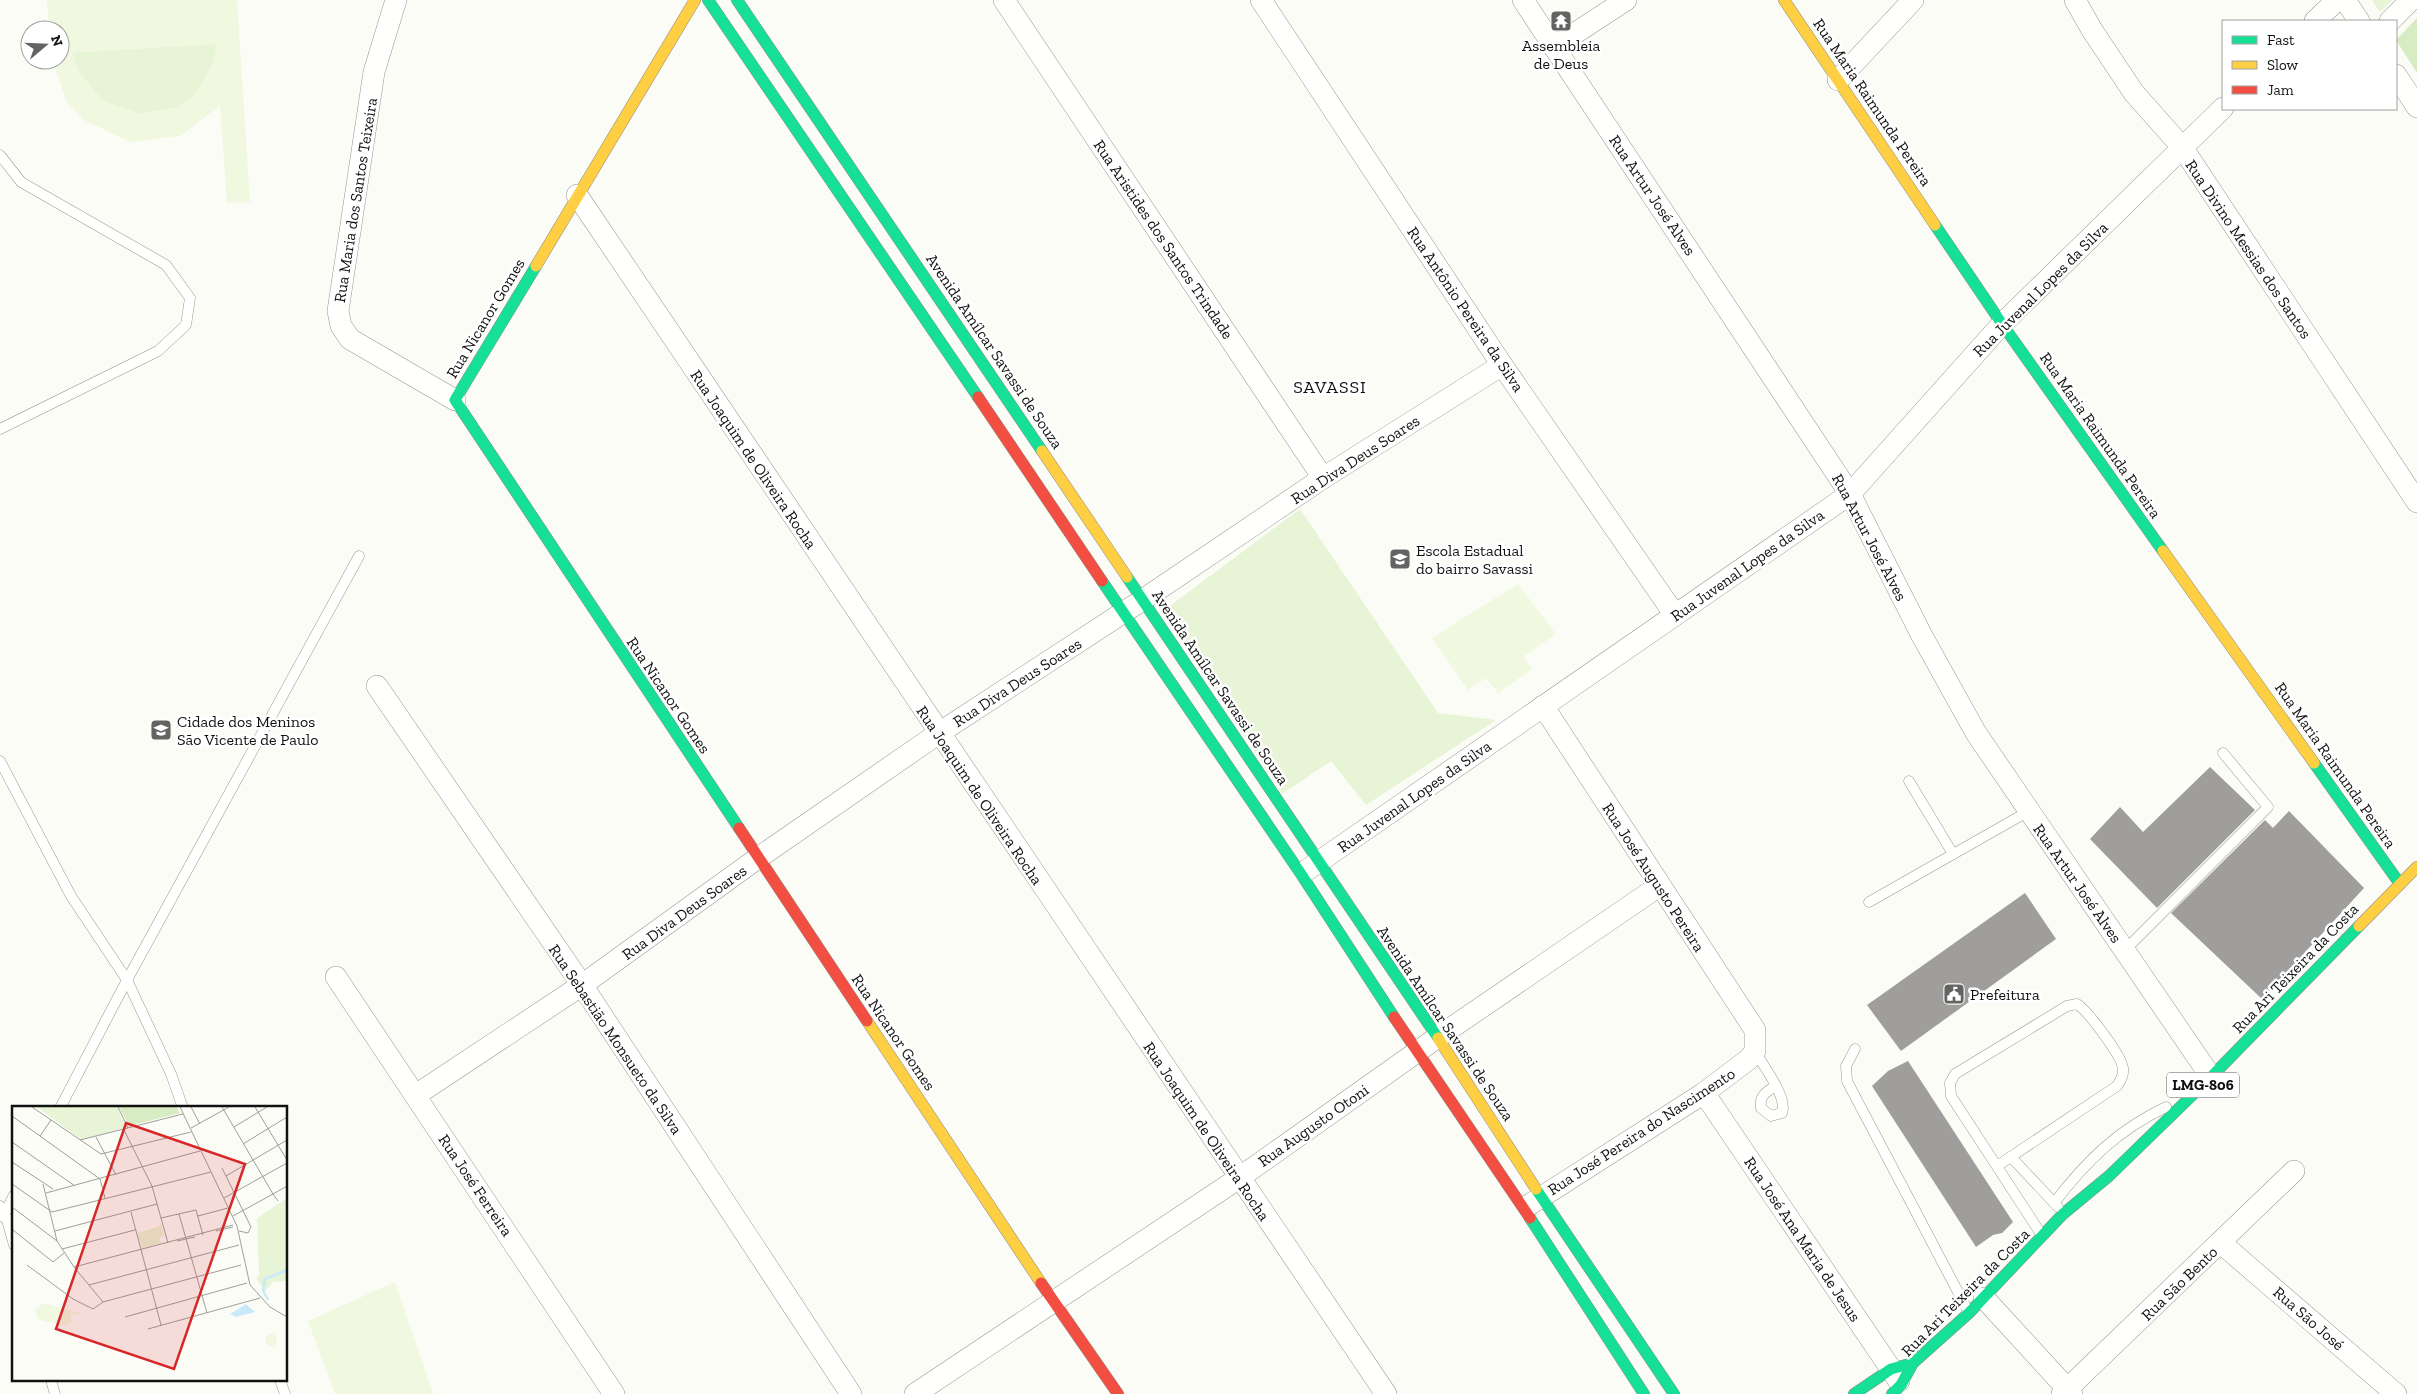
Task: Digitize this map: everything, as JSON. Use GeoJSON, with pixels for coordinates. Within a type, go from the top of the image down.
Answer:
{"type":"FeatureCollection","features":[{"type":"Feature","properties":{"kind":"main road","name":"Rua Nicanor Gomes"},"geometry":{"type":"LineString","coordinates":[[695,0],[455,400],[1054,1303],[1118,1394]]}},
{"type":"Feature","properties":{"kind":"main road","name":"Avenida Amílcar Savassi de Souza"},"geometry":{"type":"LineString","coordinates":[[708,0],[1301,874],[1417,1052],[1674,1394]]}},
{"type":"Feature","properties":{"kind":"main road","name":"Avenida Amílcar Savassi de Souza"},"geometry":{"type":"LineString","coordinates":[[737,0],[1144,600],[1318,862],[1438,1036],[1532,1203],[1644,1394]]}},
{"type":"Feature","properties":{"kind":"main road","name":"Rua Maria Raimunda Pereira"},"geometry":{"type":"LineString","coordinates":[[1784,0],[2002,324],[2400,884]]}},
{"type":"Feature","properties":{"kind":"main road","name":"Rua Ari Teixeira da Costa"},"geometry":{"type":"LineString","coordinates":[[1895,1383],[1912,1364],[1977,1305],[2063,1214],[2109,1176],[2196,1092],[2417,867]]}},
{"type":"Feature","properties":{"kind":"main road","name":"LMG-806"},"geometry":{"type":"LineString","coordinates":[[1854,1394],[1895,1383],[1912,1364]]}},
{"type":"Feature","properties":{"kind":"street","name":"Rua Maria dos Santos Teixeira"},"geometry":{"type":"LineString","coordinates":[[396,0],[374,72],[338,311],[341,326],[350,339],[455,400]]}},
{"type":"Feature","properties":{"kind":"street","name":"Rua Aristides dos Santos Trindade"},"geometry":{"type":"LineString","coordinates":[[1004,0],[1323,478]]}},
{"type":"Feature","properties":{"kind":"street","name":"Rua Antônio Pereira da Silva"},"geometry":{"type":"LineString","coordinates":[[1261,0],[1502,365],[1675,615]]}},
{"type":"Feature","properties":{"kind":"street","name":"Rua Artur José Alves"},"geometry":{"type":"LineString","coordinates":[[1523,0],[1850,494],[1921,634],[1976,733],[2211,1077]]}},
{"type":"Feature","properties":{"kind":"street"},"geometry":{"type":"LineString","coordinates":[[1554,47],[1626,0]]}},
{"type":"Feature","properties":{"kind":"street"},"geometry":{"type":"LineString","coordinates":[[1838,80],[1914,0]]}},
{"type":"Feature","properties":{"kind":"street","name":"Rua Divino Messias dos Santos"},"geometry":{"type":"LineString","coordinates":[[2075,0],[2092,30],[2134,93],[2182,148],[2417,502]]}},
{"type":"Feature","properties":{"kind":"street"},"geometry":{"type":"LineString","coordinates":[[2316,20],[2337,0]]}},
{"type":"Feature","properties":{"kind":"street"},"geometry":{"type":"LineString","coordinates":[[2345,0],[2358,20]]}},
{"type":"Feature","properties":{"kind":"street"},"geometry":{"type":"LineString","coordinates":[[2391,20],[2411,0]]}},
{"type":"Feature","properties":{"kind":"street"},"geometry":{"type":"LineString","coordinates":[[2397,77],[2417,107]]}},
{"type":"Feature","properties":{"kind":"street","name":"Rua Juvenal Lopes da Silva"},"geometry":{"type":"LineString","coordinates":[[1301,874],[1850,494],[2002,324],[2222,109]]}},
{"type":"Feature","properties":{"kind":"street","name":"Rua Joaquim de Oliveira Rocha"},"geometry":{"type":"LineString","coordinates":[[577,195],[1238,1178],[1386,1394]]}},
{"type":"Feature","properties":{"kind":"street","name":"Rua Diva Deus Soares"},"geometry":{"type":"LineString","coordinates":[[416,1095],[582,986],[758,858],[939,733],[1144,600],[1323,478],[1502,365]]}},
{"type":"Feature","properties":{"kind":"street","name":"Rua Sebastião Monsueto da Silva"},"geometry":{"type":"LineString","coordinates":[[377,686],[582,986],[851,1394]]}},
{"type":"Feature","properties":{"kind":"street","name":"Rua José Augusto Pereira"},"geometry":{"type":"LineString","coordinates":[[1543,706],[1755,1030],[1755,1051]]}},
{"type":"Feature","properties":{"kind":"street","name":"Rua Augusto Otoni"},"geometry":{"type":"LineString","coordinates":[[915,1394],[1054,1303],[1238,1178],[1438,1036],[1659,886]]}},
{"type":"Feature","properties":{"kind":"street","name":"Rua José Ferreira"},"geometry":{"type":"LineString","coordinates":[[336,977],[614,1394]]}},
{"type":"Feature","properties":{"kind":"street","name":"Rua José Pereira do Nascimento"},"geometry":{"type":"LineString","coordinates":[[1532,1203],[1704,1093],[1749,1060],[1755,1051]]}},
{"type":"Feature","properties":{"kind":"street","name":"Rua José Ana Maria de Jesus"},"geometry":{"type":"LineString","coordinates":[[1704,1093],[1895,1383]]}},
{"type":"Feature","properties":{"kind":"street","name":"Rua São Bento"},"geometry":{"type":"LineString","coordinates":[[2067,1392],[2294,1171]]}},
{"type":"Feature","properties":{"kind":"street","name":"Rua São José"},"geometry":{"type":"LineString","coordinates":[[2221,1243],[2396,1394]]}},
{"type":"Feature","properties":{"kind":"street"},"geometry":{"type":"LineString","coordinates":[[1977,1305],[2067,1392]]}},
{"type":"Feature","properties":{"kind":"lane"},"geometry":{"type":"LineString","coordinates":[[0,155],[21,182],[166,265],[190,298],[186,324],[158,351],[0,429]]}},
{"type":"Feature","properties":{"kind":"lane"},"geometry":{"type":"LineString","coordinates":[[61,1106],[127,980],[359,556]]}},
{"type":"Feature","properties":{"kind":"lane"},"geometry":{"type":"LineString","coordinates":[[2125,950],[2268,807],[2223,753]]}},
{"type":"Feature","properties":{"kind":"lane"},"geometry":{"type":"LineString","coordinates":[[0,761],[71,896],[127,980],[172,1074],[182,1106]]}},
{"type":"Feature","properties":{"kind":"lane"},"geometry":{"type":"LineString","coordinates":[[1909,781],[1953,854]]}},
{"type":"Feature","properties":{"kind":"lane"},"geometry":{"type":"LineString","coordinates":[[1868,902],[2029,811]]}},
{"type":"Feature","properties":{"kind":"lane"},"geometry":{"type":"LineString","coordinates":[[1997,1166],[2117,1086],[2123,1075],[2123,1066],[2104,1036],[2084,1009],[2077,1004],[2067,1006],[1955,1074],[1950,1083],[1951,1096],[1997,1166],[2043,1236]]}},
{"type":"Feature","properties":{"kind":"lane"},"geometry":{"type":"LineString","coordinates":[[1855,1049],[1846,1066],[1847,1082],[1977,1305]]}},
{"type":"Feature","properties":{"kind":"lane"},"geometry":{"type":"LineString","coordinates":[[1755,1051],[1774,1086]]}},
{"type":"Feature","properties":{"kind":"lane","name":"Rua Ari Teixeira da Costa"},"geometry":{"type":"LineString","coordinates":[[2054,1203],[2096,1154],[2138,1121],[2196,1092]]}},
{"type":"Feature","properties":{"kind":"lane"},"geometry":{"type":"LineString","coordinates":[[2011,1157],[2063,1214]]}},
{"type":"Feature","properties":{"kind":"lane"},"geometry":{"type":"LineString","coordinates":[[12,1199],[2,1213],[12,1240]]}},
{"type":"Feature","properties":{"kind":"lane"},"geometry":{"type":"LineString","coordinates":[[281,1382],[285,1394]]}},
{"type":"Feature","properties":{"kind":"green space"},"geometry":{"type":"Polygon","coordinates":[[[47,0],[237,0],[250,202],[227,203],[220,106],[180,136],[130,142],[84,120],[67,102],[56,70],[70,70],[70,20],[48,20],[47,0]],[[216,44],[72,53],[78,71],[103,101],[139,114],[177,107],[193,96],[214,63],[216,44]]]}},
{"type":"Feature","properties":{"kind":"green space"},"geometry":{"type":"Polygon","coordinates":[[[2372,0],[2392,0],[2380,12],[2372,0]]]}},
{"type":"Feature","properties":{"kind":"green space"},"geometry":{"type":"Polygon","coordinates":[[[2417,18],[2417,73],[2397,42],[2397,39],[2417,18]]]}},
{"type":"Feature","properties":{"kind":"green space"},"geometry":{"type":"Polygon","coordinates":[[[217,44],[214,63],[193,96],[177,107],[139,114],[103,101],[78,71],[72,52],[217,44]]]}},
{"type":"Feature","properties":{"kind":"green space"},"geometry":{"type":"Polygon","coordinates":[[[1300,509],[1438,713],[1496,720],[1366,805],[1331,761],[1282,794],[1163,611],[1300,509]]]}},
{"type":"Feature","properties":{"kind":"green space"},"geometry":{"type":"Polygon","coordinates":[[[1518,584],[1556,634],[1523,657],[1532,669],[1498,693],[1486,678],[1468,690],[1432,638],[1518,584]]]}},
{"type":"Feature","properties":{"kind":"green space"},"geometry":{"type":"Polygon","coordinates":[[[395,1282],[433,1394],[335,1394],[308,1321],[395,1282]]]}},
{"type":"Feature","properties":{"kind":"building"},"geometry":{"type":"Polygon","coordinates":[[[2210,767],[2255,810],[2157,908],[2090,839],[2120,807],[2143,832],[2210,767]]]}},
{"type":"Feature","properties":{"kind":"building"},"geometry":{"type":"Polygon","coordinates":[[[2289,811],[2364,888],[2262,999],[2171,913],[2265,820],[2273,828],[2289,811]]]}},
{"type":"Feature","properties":{"kind":"building"},"geometry":{"type":"Polygon","coordinates":[[[2025,893],[2056,939],[1901,1051],[1867,1005],[2025,893]]]}},
{"type":"Feature","properties":{"kind":"building"},"geometry":{"type":"Polygon","coordinates":[[[1908,1061],[2013,1222],[2002,1233],[1993,1235],[1976,1247],[1872,1086],[1888,1071],[1908,1061]]]}},
{"type":"Feature","properties":{"kind":"traffic: fast"},"geometry":{"type":"LineString","coordinates":[[708,0],[978,397]]}},
{"type":"Feature","properties":{"kind":"traffic: fast"},"geometry":{"type":"LineString","coordinates":[[737,0],[1042,451]]}},
{"type":"Feature","properties":{"kind":"traffic: fast"},"geometry":{"type":"LineString","coordinates":[[1935,225],[2002,324],[2163,551]]}},
{"type":"Feature","properties":{"kind":"traffic: fast"},"geometry":{"type":"LineString","coordinates":[[536,266],[455,400],[739,828]]}},
{"type":"Feature","properties":{"kind":"traffic: fast"},"geometry":{"type":"LineString","coordinates":[[1127,577],[1438,1038]]}},
{"type":"Feature","properties":{"kind":"traffic: fast"},"geometry":{"type":"LineString","coordinates":[[1102,581],[1301,874],[1394,1017]]}},
{"type":"Feature","properties":{"kind":"traffic: fast"},"geometry":{"type":"LineString","coordinates":[[2314,763],[2400,884]]}},
{"type":"Feature","properties":{"kind":"traffic: fast"},"geometry":{"type":"LineString","coordinates":[[1892,1394],[1901,1385],[1913,1363],[1969,1313],[2063,1214],[2109,1176],[2211,1077],[2359,926]]}},
{"type":"Feature","properties":{"kind":"traffic: fast"},"geometry":{"type":"LineString","coordinates":[[1536,1189],[1674,1394]]}},
{"type":"Feature","properties":{"kind":"traffic: fast"},"geometry":{"type":"LineString","coordinates":[[1530,1218],[1644,1394]]}},
{"type":"Feature","properties":{"kind":"traffic: fast"},"geometry":{"type":"LineString","coordinates":[[1854,1394],[1891,1369],[1913,1363]]}},
{"type":"Feature","properties":{"kind":"traffic: slow"},"geometry":{"type":"LineString","coordinates":[[536,266],[695,0]]}},
{"type":"Feature","properties":{"kind":"traffic: slow"},"geometry":{"type":"LineString","coordinates":[[1784,0],[1935,225]]}},
{"type":"Feature","properties":{"kind":"traffic: slow"},"geometry":{"type":"LineString","coordinates":[[1042,451],[1127,577]]}},
{"type":"Feature","properties":{"kind":"traffic: slow"},"geometry":{"type":"LineString","coordinates":[[2163,551],[2314,763]]}},
{"type":"Feature","properties":{"kind":"traffic: slow"},"geometry":{"type":"LineString","coordinates":[[2359,926],[2417,867]]}},
{"type":"Feature","properties":{"kind":"traffic: slow"},"geometry":{"type":"LineString","coordinates":[[867,1021],[1041,1283]]}},
{"type":"Feature","properties":{"kind":"traffic: slow"},"geometry":{"type":"LineString","coordinates":[[1438,1038],[1536,1189]]}},
{"type":"Feature","properties":{"kind":"traffic: jam"},"geometry":{"type":"LineString","coordinates":[[978,397],[1102,581]]}},
{"type":"Feature","properties":{"kind":"traffic: jam"},"geometry":{"type":"LineString","coordinates":[[739,828],[867,1021]]}},
{"type":"Feature","properties":{"kind":"traffic: jam"},"geometry":{"type":"LineString","coordinates":[[1394,1017],[1530,1218]]}},
{"type":"Feature","properties":{"kind":"traffic: jam"},"geometry":{"type":"LineString","coordinates":[[1041,1283],[1118,1394]]}},
{"type":"Feature","properties":{"kind":"place","name":"Assembleia de Deus"},"geometry":{"type":"Point","coordinates":[1561,21]}},
{"type":"Feature","properties":{"kind":"place","name":"Escola Estadual do bairro Savassi"},"geometry":{"type":"Point","coordinates":[1400,559]}},
{"type":"Feature","properties":{"kind":"place","name":"Cidade dos Meninos São Vicente de Paulo"},"geometry":{"type":"Point","coordinates":[161,730]}},
{"type":"Feature","properties":{"kind":"place","name":"Prefeitura"},"geometry":{"type":"Point","coordinates":[1954,994]}},
{"type":"Feature","properties":{"kind":"district","name":"SAVASSI"},"geometry":{"type":"Point","coordinates":[1330,387]}}]}
